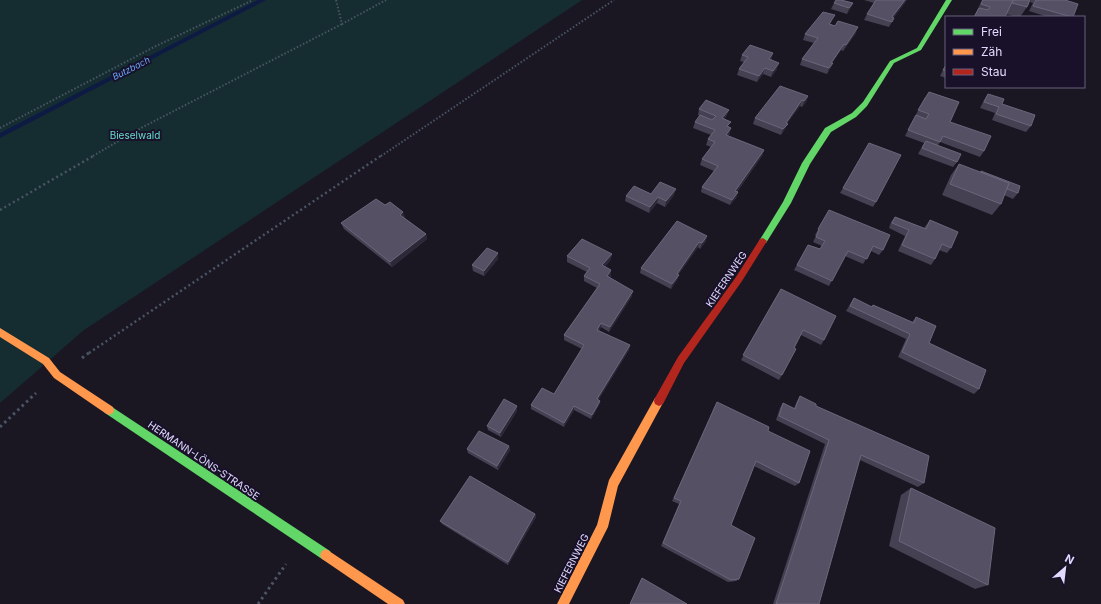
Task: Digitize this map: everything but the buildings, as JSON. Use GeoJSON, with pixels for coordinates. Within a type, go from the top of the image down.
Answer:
{"type":"FeatureCollection","features":[{"type":"Feature","properties":{"kind":"street","name":"KIEFERNWEG"},"geometry":{"type":"LineString","coordinates":[[563,604],[602,527],[613,484],[673,374],[681,360],[739,280],[783,209],[806,163],[828,130],[854,115],[865,104],[892,62],[919,49],[949,0]]}},
{"type":"Feature","properties":{"kind":"street","name":"HERMANN-LÖNS-STRASSE"},"geometry":{"type":"LineString","coordinates":[[0,332],[46,362],[57,375],[399,604]]}},
{"type":"Feature","properties":{"kind":"path"},"geometry":{"type":"LineString","coordinates":[[0,128],[156,46],[253,0]]}},
{"type":"Feature","properties":{"kind":"path"},"geometry":{"type":"LineString","coordinates":[[336,0],[342,24]]}},
{"type":"Feature","properties":{"kind":"path"},"geometry":{"type":"LineString","coordinates":[[0,210],[141,128],[386,0]]}},
{"type":"Feature","properties":{"kind":"path"},"geometry":{"type":"LineString","coordinates":[[0,427],[57,375],[228,258],[614,0]]}},
{"type":"Feature","properties":{"kind":"path"},"geometry":{"type":"LineString","coordinates":[[258,604],[304,540]]}},
{"type":"Feature","properties":{"kind":"green space","name":"Bieselwald"},"geometry":{"type":"Polygon","coordinates":[[[0,0],[582,0],[84,330],[0,403],[0,0]]]}},
{"type":"Feature","properties":{"kind":"waterway","name":"Butzbach"},"geometry":{"type":"LineString","coordinates":[[0,136],[263,0]]}},
{"type":"Feature","properties":{"kind":"traffic: fast"},"geometry":{"type":"LineString","coordinates":[[763,241],[787,203],[806,163],[828,130],[854,115],[865,104],[892,62],[919,49],[949,0]]}},
{"type":"Feature","properties":{"kind":"traffic: fast"},"geometry":{"type":"LineString","coordinates":[[109,410],[326,555]]}},
{"type":"Feature","properties":{"kind":"traffic: slow"},"geometry":{"type":"LineString","coordinates":[[0,332],[46,361],[57,375],[109,410]]}},
{"type":"Feature","properties":{"kind":"traffic: slow"},"geometry":{"type":"LineString","coordinates":[[563,604],[602,527],[613,484],[659,401]]}},
{"type":"Feature","properties":{"kind":"traffic: slow"},"geometry":{"type":"LineString","coordinates":[[326,555],[399,604]]}},
{"type":"Feature","properties":{"kind":"traffic: jam"},"geometry":{"type":"LineString","coordinates":[[659,401],[681,360],[739,279],[763,241]]}}]}
